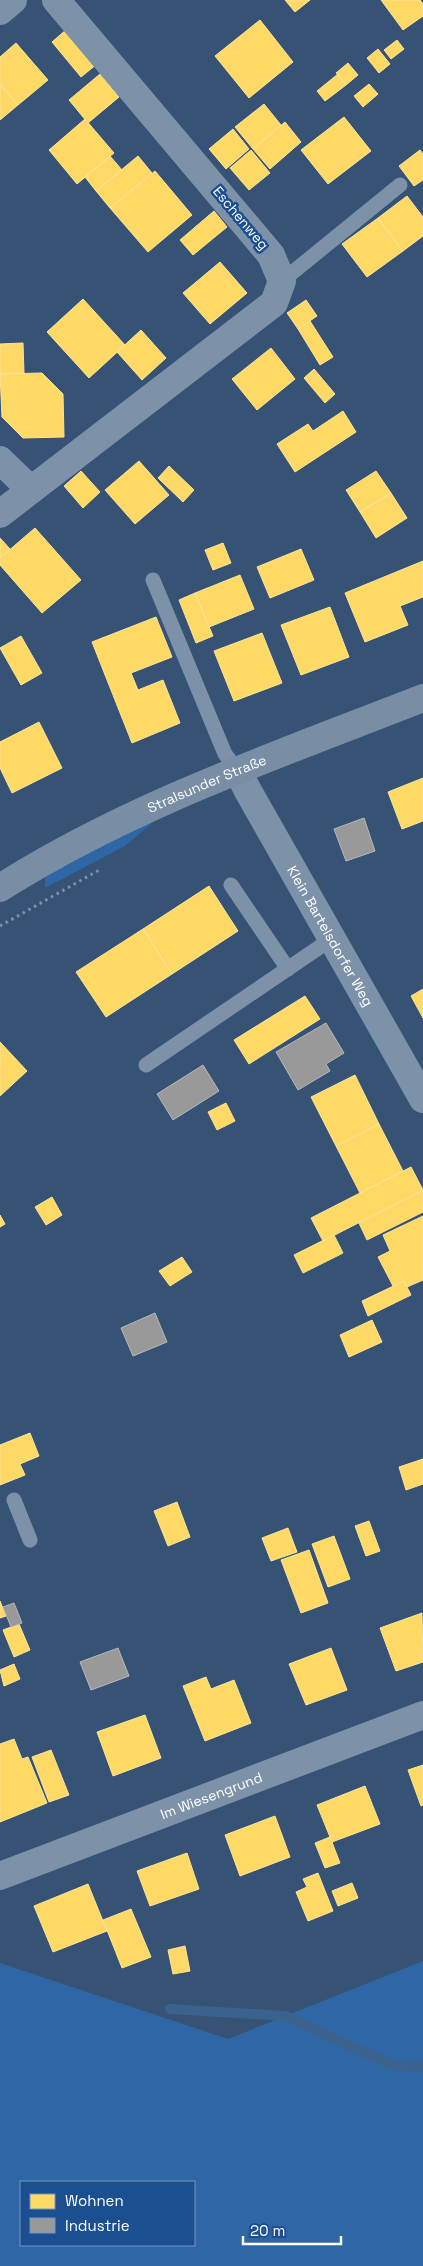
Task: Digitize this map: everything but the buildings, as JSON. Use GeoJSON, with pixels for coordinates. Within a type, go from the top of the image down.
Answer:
{"type":"FeatureCollection","features":[{"type":"Feature","properties":{"kind":"street"},"geometry":{"type":"LineString","coordinates":[[0,11],[13,0]]}},
{"type":"Feature","properties":{"kind":"street","name":"Eschenweg"},"geometry":{"type":"LineString","coordinates":[[56,0],[272,255],[282,281]]}},
{"type":"Feature","properties":{"kind":"street"},"geometry":{"type":"LineString","coordinates":[[0,514],[274,304],[282,281]]}},
{"type":"Feature","properties":{"kind":"street"},"geometry":{"type":"LineString","coordinates":[[0,460],[31,490]]}},
{"type":"Feature","properties":{"kind":"street","name":"Stralsunder Straße"},"geometry":{"type":"LineString","coordinates":[[0,888],[31,868],[124,819],[238,771],[423,698]]}},
{"type":"Feature","properties":{"kind":"street","name":"Klein Bartelsdorfer Weg"},"geometry":{"type":"LineString","coordinates":[[238,771],[423,1099]]}},
{"type":"Feature","properties":{"kind":"street","name":"Im Wiesengrund"},"geometry":{"type":"LineString","coordinates":[[0,1876],[423,1714]]}},
{"type":"Feature","properties":{"kind":"lane"},"geometry":{"type":"LineString","coordinates":[[282,281],[400,185]]}},
{"type":"Feature","properties":{"kind":"lane"},"geometry":{"type":"LineString","coordinates":[[153,580],[225,754],[238,771]]}},
{"type":"Feature","properties":{"kind":"lane"},"geometry":{"type":"LineString","coordinates":[[231,884],[288,969]]}},
{"type":"Feature","properties":{"kind":"lane"},"geometry":{"type":"LineString","coordinates":[[146,1065],[333,938]]}},
{"type":"Feature","properties":{"kind":"lane"},"geometry":{"type":"LineString","coordinates":[[14,1500],[30,1540]]}},
{"type":"Feature","properties":{"kind":"shaded area"},"geometry":{"type":"Polygon","coordinates":[[[163,814],[125,846],[45,888],[45,873],[163,814]]]}},
{"type":"Feature","properties":{"kind":"shaded area"},"geometry":{"type":"Polygon","coordinates":[[[423,1961],[423,2266],[0,2266],[0,1963],[228,2039],[423,1961]]]}},
{"type":"Feature","properties":{"kind":"waterway"},"geometry":{"type":"LineString","coordinates":[[170,2009],[286,2016],[392,2065],[423,2067]]}}]}
